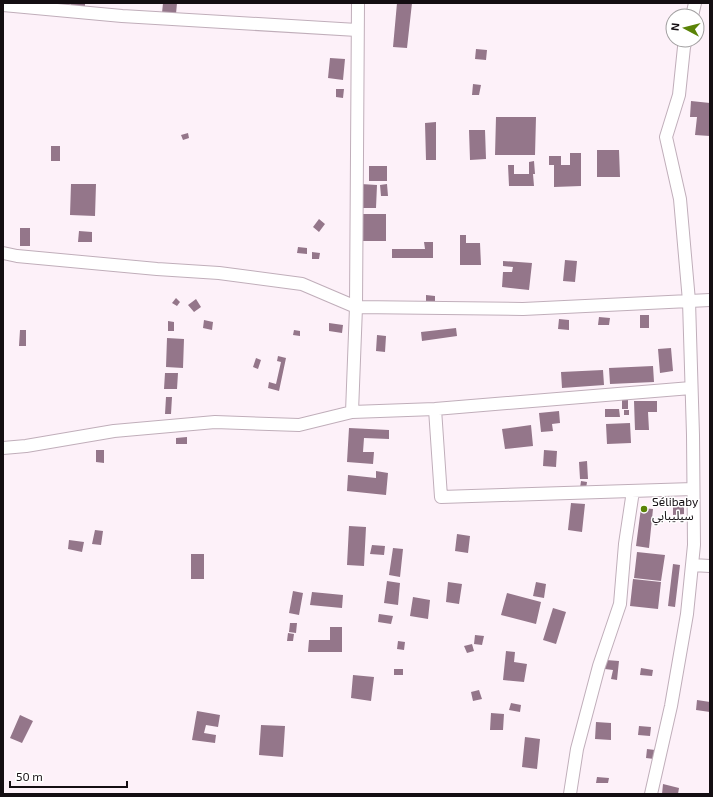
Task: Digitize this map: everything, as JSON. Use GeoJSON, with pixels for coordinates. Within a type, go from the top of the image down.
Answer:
{"type":"FeatureCollection","features":[{"type":"Feature","properties":{"kind":"street"},"geometry":{"type":"LineString","coordinates":[[352,412],[356,307],[358,3]]}},
{"type":"Feature","properties":{"kind":"street"},"geometry":{"type":"LineString","coordinates":[[3,5],[122,16],[357,30]]}},
{"type":"Feature","properties":{"kind":"street"},"geometry":{"type":"LineString","coordinates":[[651,794],[672,706],[687,614],[694,545],[692,388],[689,301],[680,199],[666,137],[678,95],[684,48]]}},
{"type":"Feature","properties":{"kind":"street"},"geometry":{"type":"LineString","coordinates":[[3,253],[18,256],[219,273],[302,284],[356,307],[523,309],[710,300]]}},
{"type":"Feature","properties":{"kind":"street"},"geometry":{"type":"LineString","coordinates":[[3,448],[26,446],[114,432],[215,422],[299,425],[352,412],[435,409],[692,388]]}},
{"type":"Feature","properties":{"kind":"street"},"geometry":{"type":"LineString","coordinates":[[435,409],[441,498],[693,489]]}},
{"type":"Feature","properties":{"kind":"street"},"geometry":{"type":"LineString","coordinates":[[570,794],[577,749],[599,666],[620,604],[625,544],[632,491]]}},
{"type":"Feature","properties":{"kind":"street"},"geometry":{"type":"LineString","coordinates":[[692,565],[710,566]]}},
{"type":"Feature","properties":{"kind":"building"},"geometry":{"type":"Polygon","coordinates":[[[71,3],[85,3],[85,6],[71,6],[71,3]]]}},
{"type":"Feature","properties":{"kind":"building"},"geometry":{"type":"Polygon","coordinates":[[[163,3],[177,3],[176,14],[162,13],[163,3]]]}},
{"type":"Feature","properties":{"kind":"building"},"geometry":{"type":"Polygon","coordinates":[[[397,3],[412,3],[407,48],[393,47],[397,3]]]}},
{"type":"Feature","properties":{"kind":"building"},"geometry":{"type":"Polygon","coordinates":[[[476,49],[487,50],[486,60],[475,59],[476,49]]]}},
{"type":"Feature","properties":{"kind":"building"},"geometry":{"type":"Polygon","coordinates":[[[330,58],[345,59],[343,80],[328,78],[330,58]]]}},
{"type":"Feature","properties":{"kind":"building"},"geometry":{"type":"Polygon","coordinates":[[[473,84],[481,85],[479,95],[472,95],[473,84]]]}},
{"type":"Feature","properties":{"kind":"building"},"geometry":{"type":"Polygon","coordinates":[[[336,89],[344,89],[343,98],[336,97],[336,89]]]}},
{"type":"Feature","properties":{"kind":"building"},"geometry":{"type":"Polygon","coordinates":[[[691,101],[710,103],[710,136],[695,135],[697,117],[690,117],[691,101]]]}},
{"type":"Feature","properties":{"kind":"building"},"geometry":{"type":"Polygon","coordinates":[[[496,117],[536,117],[535,155],[495,155],[496,117]]]}},
{"type":"Feature","properties":{"kind":"building"},"geometry":{"type":"Polygon","coordinates":[[[436,122],[436,160],[426,160],[425,123],[436,122]]]}},
{"type":"Feature","properties":{"kind":"building"},"geometry":{"type":"Polygon","coordinates":[[[469,130],[485,130],[486,159],[470,160],[469,130]]]}},
{"type":"Feature","properties":{"kind":"building"},"geometry":{"type":"Polygon","coordinates":[[[188,133],[189,138],[183,140],[181,135],[188,133]]]}},
{"type":"Feature","properties":{"kind":"building"},"geometry":{"type":"Polygon","coordinates":[[[51,146],[60,146],[60,161],[51,161],[51,146]]]}},
{"type":"Feature","properties":{"kind":"building"},"geometry":{"type":"Polygon","coordinates":[[[597,150],[619,150],[620,177],[597,177],[597,150]]]}},
{"type":"Feature","properties":{"kind":"building"},"geometry":{"type":"Polygon","coordinates":[[[570,153],[581,153],[581,186],[554,187],[554,165],[549,165],[549,156],[561,156],[561,165],[570,165],[570,153]]]}},
{"type":"Feature","properties":{"kind":"building"},"geometry":{"type":"Polygon","coordinates":[[[534,161],[534,186],[509,186],[508,165],[514,165],[514,174],[529,174],[529,162],[534,161]]]}},
{"type":"Feature","properties":{"kind":"building"},"geometry":{"type":"Polygon","coordinates":[[[369,166],[387,166],[387,181],[369,181],[369,166]]]}},
{"type":"Feature","properties":{"kind":"building"},"geometry":{"type":"Polygon","coordinates":[[[71,184],[96,184],[95,216],[70,215],[71,184]]]}},
{"type":"Feature","properties":{"kind":"building"},"geometry":{"type":"Polygon","coordinates":[[[361,184],[377,185],[376,208],[360,208],[361,184]]]}},
{"type":"Feature","properties":{"kind":"building"},"geometry":{"type":"Polygon","coordinates":[[[387,184],[388,196],[381,196],[380,185],[387,184]]]}},
{"type":"Feature","properties":{"kind":"building"},"geometry":{"type":"Polygon","coordinates":[[[360,214],[386,214],[386,241],[360,241],[360,214]]]}},
{"type":"Feature","properties":{"kind":"building"},"geometry":{"type":"Polygon","coordinates":[[[319,219],[325,224],[319,232],[313,227],[319,219]]]}},
{"type":"Feature","properties":{"kind":"building"},"geometry":{"type":"Polygon","coordinates":[[[20,228],[30,228],[30,246],[20,246],[20,228]]]}},
{"type":"Feature","properties":{"kind":"building"},"geometry":{"type":"Polygon","coordinates":[[[79,231],[92,232],[92,242],[78,242],[79,231]]]}},
{"type":"Feature","properties":{"kind":"building"},"geometry":{"type":"Polygon","coordinates":[[[460,235],[466,235],[466,243],[480,243],[481,265],[460,265],[460,235]]]}},
{"type":"Feature","properties":{"kind":"building"},"geometry":{"type":"Polygon","coordinates":[[[424,242],[433,242],[433,258],[392,258],[392,249],[425,249],[424,242]]]}},
{"type":"Feature","properties":{"kind":"building"},"geometry":{"type":"Polygon","coordinates":[[[298,247],[307,248],[307,254],[297,253],[298,247]]]}},
{"type":"Feature","properties":{"kind":"building"},"geometry":{"type":"Polygon","coordinates":[[[312,252],[320,253],[319,259],[312,259],[312,252]]]}},
{"type":"Feature","properties":{"kind":"building"},"geometry":{"type":"Polygon","coordinates":[[[565,260],[577,261],[575,282],[563,281],[565,260]]]}},
{"type":"Feature","properties":{"kind":"building"},"geometry":{"type":"Polygon","coordinates":[[[503,261],[532,263],[529,290],[502,287],[503,272],[512,272],[513,267],[503,266],[503,261]]]}},
{"type":"Feature","properties":{"kind":"building"},"geometry":{"type":"Polygon","coordinates":[[[426,295],[435,296],[435,302],[426,301],[426,295]]]}},
{"type":"Feature","properties":{"kind":"building"},"geometry":{"type":"Polygon","coordinates":[[[176,298],[180,302],[177,306],[172,303],[176,298]]]}},
{"type":"Feature","properties":{"kind":"building"},"geometry":{"type":"Polygon","coordinates":[[[196,299],[201,307],[194,312],[188,305],[196,299]]]}},
{"type":"Feature","properties":{"kind":"building"},"geometry":{"type":"Polygon","coordinates":[[[640,315],[649,315],[649,328],[640,328],[640,315]]]}},
{"type":"Feature","properties":{"kind":"building"},"geometry":{"type":"Polygon","coordinates":[[[599,317],[610,318],[609,325],[598,325],[599,317]]]}},
{"type":"Feature","properties":{"kind":"building"},"geometry":{"type":"Polygon","coordinates":[[[559,319],[569,320],[569,330],[558,329],[559,319]]]}},
{"type":"Feature","properties":{"kind":"building"},"geometry":{"type":"Polygon","coordinates":[[[204,320],[213,322],[212,330],[203,328],[204,320]]]}},
{"type":"Feature","properties":{"kind":"building"},"geometry":{"type":"Polygon","coordinates":[[[168,321],[174,322],[174,331],[168,331],[168,321]]]}},
{"type":"Feature","properties":{"kind":"building"},"geometry":{"type":"Polygon","coordinates":[[[329,323],[343,325],[342,333],[329,331],[329,323]]]}},
{"type":"Feature","properties":{"kind":"building"},"geometry":{"type":"Polygon","coordinates":[[[456,328],[457,336],[422,341],[421,332],[456,328]]]}},
{"type":"Feature","properties":{"kind":"building"},"geometry":{"type":"Polygon","coordinates":[[[20,330],[26,330],[26,346],[19,346],[20,330]]]}},
{"type":"Feature","properties":{"kind":"building"},"geometry":{"type":"Polygon","coordinates":[[[294,330],[300,331],[300,336],[293,335],[294,330]]]}},
{"type":"Feature","properties":{"kind":"building"},"geometry":{"type":"Polygon","coordinates":[[[377,335],[386,336],[385,352],[376,351],[377,335]]]}},
{"type":"Feature","properties":{"kind":"building"},"geometry":{"type":"Polygon","coordinates":[[[167,338],[184,339],[183,368],[166,367],[167,338]]]}},
{"type":"Feature","properties":{"kind":"building"},"geometry":{"type":"Polygon","coordinates":[[[671,348],[673,371],[660,373],[658,349],[671,348]]]}},
{"type":"Feature","properties":{"kind":"building"},"geometry":{"type":"Polygon","coordinates":[[[278,356],[286,358],[279,391],[268,388],[269,382],[276,384],[281,362],[277,361],[278,356]]]}},
{"type":"Feature","properties":{"kind":"building"},"geometry":{"type":"Polygon","coordinates":[[[256,358],[261,360],[258,369],[253,367],[256,358]]]}},
{"type":"Feature","properties":{"kind":"building"},"geometry":{"type":"Polygon","coordinates":[[[653,366],[654,382],[610,384],[609,368],[653,366]]]}},
{"type":"Feature","properties":{"kind":"building"},"geometry":{"type":"Polygon","coordinates":[[[603,370],[604,385],[562,388],[561,372],[603,370]]]}},
{"type":"Feature","properties":{"kind":"building"},"geometry":{"type":"Polygon","coordinates":[[[165,373],[178,373],[177,389],[164,389],[165,373]]]}},
{"type":"Feature","properties":{"kind":"building"},"geometry":{"type":"Polygon","coordinates":[[[166,397],[172,397],[171,414],[165,414],[166,397]]]}},
{"type":"Feature","properties":{"kind":"building"},"geometry":{"type":"Polygon","coordinates":[[[622,400],[628,400],[628,409],[622,409],[622,400]]]}},
{"type":"Feature","properties":{"kind":"building"},"geometry":{"type":"Polygon","coordinates":[[[634,401],[657,401],[657,412],[648,412],[649,430],[635,430],[634,401]]]}},
{"type":"Feature","properties":{"kind":"building"},"geometry":{"type":"Polygon","coordinates":[[[605,409],[619,409],[620,417],[605,417],[605,409]]]}},
{"type":"Feature","properties":{"kind":"building"},"geometry":{"type":"Polygon","coordinates":[[[624,410],[629,410],[629,415],[624,415],[624,410]]]}},
{"type":"Feature","properties":{"kind":"building"},"geometry":{"type":"Polygon","coordinates":[[[559,411],[560,423],[552,424],[553,431],[541,432],[539,413],[559,411]]]}},
{"type":"Feature","properties":{"kind":"building"},"geometry":{"type":"Polygon","coordinates":[[[630,423],[631,443],[607,444],[606,424],[630,423]]]}},
{"type":"Feature","properties":{"kind":"building"},"geometry":{"type":"Polygon","coordinates":[[[531,425],[533,446],[505,449],[502,429],[531,425]]]}},
{"type":"Feature","properties":{"kind":"building"},"geometry":{"type":"Polygon","coordinates":[[[349,428],[389,430],[389,439],[364,438],[363,452],[374,452],[373,464],[347,462],[349,428]]]}},
{"type":"Feature","properties":{"kind":"building"},"geometry":{"type":"Polygon","coordinates":[[[187,437],[187,444],[176,444],[176,438],[187,437]]]}},
{"type":"Feature","properties":{"kind":"building"},"geometry":{"type":"Polygon","coordinates":[[[96,450],[104,450],[104,463],[96,462],[96,450]]]}},
{"type":"Feature","properties":{"kind":"building"},"geometry":{"type":"Polygon","coordinates":[[[544,450],[557,451],[556,467],[543,466],[544,450]]]}},
{"type":"Feature","properties":{"kind":"building"},"geometry":{"type":"Polygon","coordinates":[[[587,461],[588,479],[580,479],[579,462],[587,461]]]}},
{"type":"Feature","properties":{"kind":"building"},"geometry":{"type":"Polygon","coordinates":[[[376,471],[388,473],[386,495],[347,491],[348,475],[376,478],[376,471]]]}},
{"type":"Feature","properties":{"kind":"building"},"geometry":{"type":"Polygon","coordinates":[[[581,481],[587,482],[586,489],[580,488],[581,481]]]}},
{"type":"Feature","properties":{"kind":"building"},"geometry":{"type":"Polygon","coordinates":[[[571,503],[585,504],[582,532],[568,530],[571,503]]]}},
{"type":"Feature","properties":{"kind":"building"},"geometry":{"type":"Polygon","coordinates":[[[673,504],[684,504],[684,514],[673,515],[673,504]]]}},
{"type":"Feature","properties":{"kind":"building"},"geometry":{"type":"Polygon","coordinates":[[[641,508],[653,509],[649,548],[636,546],[641,508]]]}},
{"type":"Feature","properties":{"kind":"building"},"geometry":{"type":"Polygon","coordinates":[[[349,526],[366,527],[364,566],[347,565],[349,526]]]}},
{"type":"Feature","properties":{"kind":"building"},"geometry":{"type":"Polygon","coordinates":[[[95,530],[103,531],[101,545],[92,544],[95,530]]]}},
{"type":"Feature","properties":{"kind":"building"},"geometry":{"type":"Polygon","coordinates":[[[457,534],[470,536],[468,553],[455,551],[457,534]]]}},
{"type":"Feature","properties":{"kind":"building"},"geometry":{"type":"Polygon","coordinates":[[[69,540],[84,542],[82,552],[68,549],[69,540]]]}},
{"type":"Feature","properties":{"kind":"building"},"geometry":{"type":"Polygon","coordinates":[[[372,545],[385,546],[384,555],[370,554],[372,545]]]}},
{"type":"Feature","properties":{"kind":"building"},"geometry":{"type":"Polygon","coordinates":[[[393,548],[403,549],[400,577],[389,575],[393,548]]]}},
{"type":"Feature","properties":{"kind":"building"},"geometry":{"type":"Polygon","coordinates":[[[637,552],[665,555],[661,581],[634,578],[637,552]]]}},
{"type":"Feature","properties":{"kind":"building"},"geometry":{"type":"Polygon","coordinates":[[[191,554],[204,554],[204,579],[191,579],[191,554]]]}},
{"type":"Feature","properties":{"kind":"building"},"geometry":{"type":"Polygon","coordinates":[[[673,564],[680,565],[675,607],[668,606],[673,564]]]}},
{"type":"Feature","properties":{"kind":"building"},"geometry":{"type":"Polygon","coordinates":[[[633,579],[661,582],[658,609],[630,606],[633,579]]]}},
{"type":"Feature","properties":{"kind":"building"},"geometry":{"type":"Polygon","coordinates":[[[387,581],[400,583],[398,605],[384,603],[387,581]]]}},
{"type":"Feature","properties":{"kind":"building"},"geometry":{"type":"Polygon","coordinates":[[[448,582],[462,584],[459,604],[446,602],[448,582]]]}},
{"type":"Feature","properties":{"kind":"building"},"geometry":{"type":"Polygon","coordinates":[[[536,582],[546,584],[544,598],[533,596],[536,582]]]}},
{"type":"Feature","properties":{"kind":"building"},"geometry":{"type":"Polygon","coordinates":[[[293,591],[303,593],[299,615],[289,613],[293,591]]]}},
{"type":"Feature","properties":{"kind":"building"},"geometry":{"type":"Polygon","coordinates":[[[312,592],[343,595],[342,608],[310,605],[312,592]]]}},
{"type":"Feature","properties":{"kind":"building"},"geometry":{"type":"Polygon","coordinates":[[[507,593],[541,602],[536,624],[501,615],[507,593]]]}},
{"type":"Feature","properties":{"kind":"building"},"geometry":{"type":"Polygon","coordinates":[[[413,597],[430,600],[428,619],[410,616],[413,597]]]}},
{"type":"Feature","properties":{"kind":"building"},"geometry":{"type":"Polygon","coordinates":[[[553,608],[566,612],[556,644],[543,640],[553,608]]]}},
{"type":"Feature","properties":{"kind":"building"},"geometry":{"type":"Polygon","coordinates":[[[379,614],[393,616],[391,624],[378,622],[379,614]]]}},
{"type":"Feature","properties":{"kind":"building"},"geometry":{"type":"Polygon","coordinates":[[[290,623],[297,623],[296,633],[289,632],[290,623]]]}},
{"type":"Feature","properties":{"kind":"building"},"geometry":{"type":"Polygon","coordinates":[[[330,627],[342,627],[342,652],[308,652],[309,640],[330,640],[330,627]]]}},
{"type":"Feature","properties":{"kind":"building"},"geometry":{"type":"Polygon","coordinates":[[[288,633],[294,634],[293,641],[287,641],[288,633]]]}},
{"type":"Feature","properties":{"kind":"building"},"geometry":{"type":"Polygon","coordinates":[[[475,635],[484,636],[482,645],[474,644],[475,635]]]}},
{"type":"Feature","properties":{"kind":"building"},"geometry":{"type":"Polygon","coordinates":[[[398,641],[405,642],[404,650],[397,649],[398,641]]]}},
{"type":"Feature","properties":{"kind":"building"},"geometry":{"type":"Polygon","coordinates":[[[472,644],[474,651],[467,653],[464,646],[472,644]]]}},
{"type":"Feature","properties":{"kind":"building"},"geometry":{"type":"Polygon","coordinates":[[[506,651],[515,652],[514,662],[527,664],[524,682],[503,680],[506,651]]]}},
{"type":"Feature","properties":{"kind":"building"},"geometry":{"type":"Polygon","coordinates":[[[606,660],[619,661],[617,680],[611,679],[613,670],[605,669],[606,660]]]}},
{"type":"Feature","properties":{"kind":"building"},"geometry":{"type":"Polygon","coordinates":[[[641,668],[653,670],[652,676],[640,675],[641,668]]]}},
{"type":"Feature","properties":{"kind":"building"},"geometry":{"type":"Polygon","coordinates":[[[394,669],[403,669],[403,675],[394,675],[394,669]]]}},
{"type":"Feature","properties":{"kind":"building"},"geometry":{"type":"Polygon","coordinates":[[[353,675],[374,677],[371,701],[351,698],[353,675]]]}},
{"type":"Feature","properties":{"kind":"building"},"geometry":{"type":"Polygon","coordinates":[[[479,690],[482,699],[473,701],[471,692],[479,690]]]}},
{"type":"Feature","properties":{"kind":"building"},"geometry":{"type":"Polygon","coordinates":[[[697,700],[710,702],[710,712],[696,710],[697,700]]]}},
{"type":"Feature","properties":{"kind":"building"},"geometry":{"type":"Polygon","coordinates":[[[511,703],[521,705],[520,712],[509,710],[511,703]]]}},
{"type":"Feature","properties":{"kind":"building"},"geometry":{"type":"Polygon","coordinates":[[[197,711],[220,715],[218,727],[206,725],[204,733],[216,735],[215,743],[192,740],[197,711]]]}},
{"type":"Feature","properties":{"kind":"building"},"geometry":{"type":"Polygon","coordinates":[[[491,713],[504,714],[503,730],[490,730],[491,713]]]}},
{"type":"Feature","properties":{"kind":"building"},"geometry":{"type":"Polygon","coordinates":[[[20,715],[33,721],[22,743],[10,738],[20,715]]]}},
{"type":"Feature","properties":{"kind":"building"},"geometry":{"type":"Polygon","coordinates":[[[596,722],[611,723],[611,740],[595,739],[596,722]]]}},
{"type":"Feature","properties":{"kind":"building"},"geometry":{"type":"Polygon","coordinates":[[[261,725],[285,726],[283,757],[259,755],[261,725]]]}},
{"type":"Feature","properties":{"kind":"building"},"geometry":{"type":"Polygon","coordinates":[[[639,726],[651,727],[650,736],[638,735],[639,726]]]}},
{"type":"Feature","properties":{"kind":"building"},"geometry":{"type":"Polygon","coordinates":[[[525,737],[540,739],[537,769],[522,767],[525,737]]]}},
{"type":"Feature","properties":{"kind":"building"},"geometry":{"type":"Polygon","coordinates":[[[647,749],[655,750],[654,759],[646,758],[647,749]]]}},
{"type":"Feature","properties":{"kind":"building"},"geometry":{"type":"Polygon","coordinates":[[[597,777],[609,778],[608,783],[596,783],[597,777]]]}},
{"type":"Feature","properties":{"kind":"building"},"geometry":{"type":"Polygon","coordinates":[[[663,784],[679,788],[678,794],[662,794],[663,784]]]}},
{"type":"Feature","properties":{"kind":"place","name":"Sélibaby سيليبابي"},"geometry":{"type":"Point","coordinates":[644,509]}}]}
